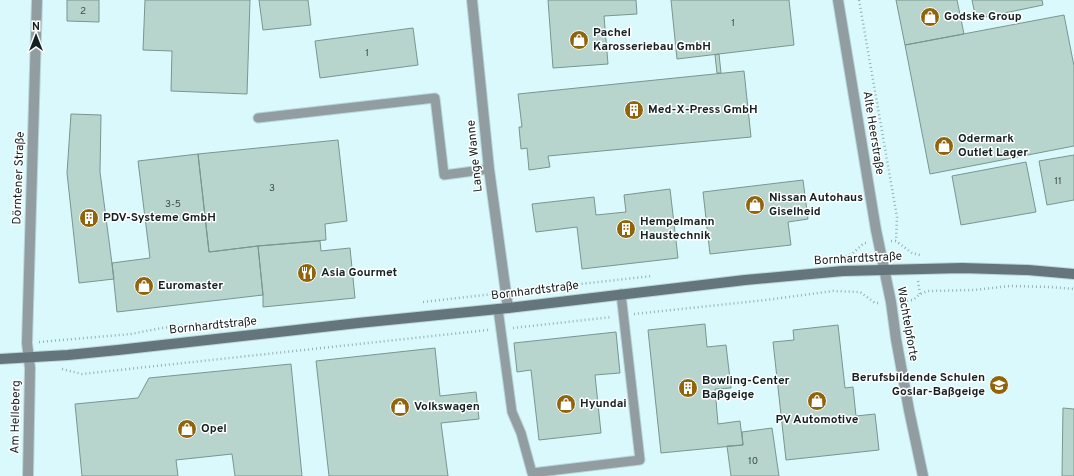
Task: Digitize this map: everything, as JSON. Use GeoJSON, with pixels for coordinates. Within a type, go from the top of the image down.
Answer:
{"type":"FeatureCollection","features":[{"type":"Feature","properties":{"kind":"street","name":"Dörntener Straße"},"geometry":{"type":"LineString","coordinates":[[28,358],[27,343],[37,0]]}},
{"type":"Feature","properties":{"kind":"street","name":"Lange Wanne"},"geometry":{"type":"LineString","coordinates":[[472,0],[489,169],[506,292],[503,308]]}},
{"type":"Feature","properties":{"kind":"street","name":"Alte Heerstraße"},"geometry":{"type":"LineString","coordinates":[[838,0],[884,270]]}},
{"type":"Feature","properties":{"kind":"street","name":"Bornhardtstraße"},"geometry":{"type":"LineString","coordinates":[[0,359],[118,350],[765,278],[843,271],[962,268],[1028,270],[1074,274]]}},
{"type":"Feature","properties":{"kind":"street","name":"Wachtelpforte"},"geometry":{"type":"LineString","coordinates":[[884,270],[891,302],[901,367],[923,476]]}},
{"type":"Feature","properties":{"kind":"street","name":"Am Helleberg"},"geometry":{"type":"LineString","coordinates":[[28,358],[30,368],[28,476]]}},
{"type":"Feature","properties":{"kind":"lane"},"geometry":{"type":"LineString","coordinates":[[258,118],[435,98],[444,175],[489,169]]}},
{"type":"Feature","properties":{"kind":"lane"},"geometry":{"type":"LineString","coordinates":[[503,308],[501,329],[512,412],[521,433],[532,473],[640,460],[621,294]]}},
{"type":"Feature","properties":{"kind":"path"},"geometry":{"type":"LineString","coordinates":[[859,0],[897,217],[896,241]]}},
{"type":"Feature","properties":{"kind":"path"},"geometry":{"type":"LineString","coordinates":[[55,368],[82,374],[766,300],[834,291],[860,292],[875,303],[913,300],[920,294],[928,291],[974,290],[1010,286],[1074,289]]}},
{"type":"Feature","properties":{"kind":"path"},"geometry":{"type":"LineString","coordinates":[[420,302],[506,292]]}},
{"type":"Feature","properties":{"kind":"path"},"geometry":{"type":"LineString","coordinates":[[27,343],[131,334],[162,328],[206,323],[232,323]]}},
{"type":"Feature","properties":{"kind":"building"},"geometry":{"type":"Polygon","coordinates":[[[67,0],[99,0],[99,22],[67,21],[67,0]]]}},
{"type":"Feature","properties":{"kind":"building"},"geometry":{"type":"Polygon","coordinates":[[[145,0],[250,0],[247,94],[171,91],[172,51],[143,50],[145,0]]]}},
{"type":"Feature","properties":{"kind":"building"},"geometry":{"type":"Polygon","coordinates":[[[259,0],[308,0],[311,25],[263,30],[259,0]]]}},
{"type":"Feature","properties":{"kind":"building","name":"Pachel Karosseriebau GmbH"},"geometry":{"type":"Polygon","coordinates":[[[548,0],[636,0],[637,14],[604,16],[608,64],[553,68],[548,0]]]}},
{"type":"Feature","properties":{"kind":"building"},"geometry":{"type":"Polygon","coordinates":[[[671,0],[789,0],[794,45],[677,59],[671,0]]]}},
{"type":"Feature","properties":{"kind":"building","name":"Godske Group"},"geometry":{"type":"Polygon","coordinates":[[[896,0],[957,0],[964,34],[905,45],[896,0]]]}},
{"type":"Feature","properties":{"kind":"building"},"geometry":{"type":"Polygon","coordinates":[[[972,0],[1042,0],[1043,5],[976,19],[972,0]]]}},
{"type":"Feature","properties":{"kind":"building"},"geometry":{"type":"Polygon","coordinates":[[[1064,15],[1074,66],[1074,146],[930,174],[905,45],[1064,15]]]}},
{"type":"Feature","properties":{"kind":"building"},"geometry":{"type":"Polygon","coordinates":[[[413,28],[418,65],[320,78],[315,41],[413,28]]]}},
{"type":"Feature","properties":{"kind":"building"},"geometry":{"type":"Polygon","coordinates":[[[719,54],[721,73],[717,73],[715,55],[719,54]]]}},
{"type":"Feature","properties":{"kind":"building","name":"Med-X-Press GmbH"},"geometry":{"type":"Polygon","coordinates":[[[744,71],[751,137],[548,156],[550,167],[529,170],[527,148],[521,149],[519,127],[522,127],[518,94],[744,71]]]}},
{"type":"Feature","properties":{"kind":"building","name":"PDV-Systeme GmbH"},"geometry":{"type":"Polygon","coordinates":[[[71,114],[101,115],[100,172],[114,279],[79,283],[67,173],[71,114]]]}},
{"type":"Feature","properties":{"kind":"building"},"geometry":{"type":"Polygon","coordinates":[[[338,140],[347,221],[325,224],[326,240],[209,252],[198,154],[338,140]]]}},
{"type":"Feature","properties":{"kind":"building"},"geometry":{"type":"Polygon","coordinates":[[[198,154],[209,252],[258,246],[263,295],[117,312],[112,263],[150,258],[138,161],[198,154]]]}},
{"type":"Feature","properties":{"kind":"building"},"geometry":{"type":"Polygon","coordinates":[[[1074,155],[1074,200],[1047,205],[1039,161],[1074,155]]]}},
{"type":"Feature","properties":{"kind":"building"},"geometry":{"type":"Polygon","coordinates":[[[1026,162],[1036,212],[961,225],[952,176],[1026,162]]]}},
{"type":"Feature","properties":{"kind":"building","name":"Nissan Autohaus Giselheid"},"geometry":{"type":"Polygon","coordinates":[[[803,180],[808,219],[788,222],[791,245],[710,254],[703,192],[803,180]]]}},
{"type":"Feature","properties":{"kind":"building","name":"Hempelmann Haustechnik"},"geometry":{"type":"Polygon","coordinates":[[[670,189],[678,258],[582,269],[577,227],[536,232],[532,204],[594,197],[596,215],[626,212],[624,195],[670,189]]]}},
{"type":"Feature","properties":{"kind":"building","name":"Asia Gourmet"},"geometry":{"type":"Polygon","coordinates":[[[320,241],[321,251],[350,248],[355,298],[263,307],[258,246],[320,241]]]}},
{"type":"Feature","properties":{"kind":"building","name":"Bowling-Center Baßgeige"},"geometry":{"type":"Polygon","coordinates":[[[705,324],[707,347],[726,345],[731,388],[715,389],[718,424],[740,421],[743,445],[661,453],[648,330],[705,324]]]}},
{"type":"Feature","properties":{"kind":"building","name":"PV Automotive"},"geometry":{"type":"Polygon","coordinates":[[[838,325],[845,388],[853,387],[856,416],[875,414],[879,450],[786,460],[773,342],[794,340],[793,330],[838,325]]]}},
{"type":"Feature","properties":{"kind":"building","name":"Hyundai"},"geometry":{"type":"Polygon","coordinates":[[[616,332],[620,373],[595,375],[601,433],[539,440],[531,370],[517,372],[514,343],[616,332]]]}},
{"type":"Feature","properties":{"kind":"building","name":"Volkswagen"},"geometry":{"type":"Polygon","coordinates":[[[435,348],[440,396],[476,392],[479,419],[441,423],[448,476],[329,476],[316,361],[435,348]]]}},
{"type":"Feature","properties":{"kind":"building","name":"Opel"},"geometry":{"type":"Polygon","coordinates":[[[291,364],[302,476],[235,476],[232,454],[176,460],[178,476],[82,476],[75,404],[138,398],[149,378],[291,364]]]}},
{"type":"Feature","properties":{"kind":"building"},"geometry":{"type":"Polygon","coordinates":[[[1063,408],[1074,409],[1074,476],[1062,476],[1063,408]]]}},
{"type":"Feature","properties":{"kind":"building"},"geometry":{"type":"Polygon","coordinates":[[[772,428],[779,476],[731,476],[727,446],[743,445],[742,432],[772,428]]]}},
{"type":"Feature","properties":{"kind":"place","name":"Godske Group"},"geometry":{"type":"Point","coordinates":[930,17]}},
{"type":"Feature","properties":{"kind":"place","name":"Pachel Karosseriebau GmbH"},"geometry":{"type":"Point","coordinates":[579,40]}},
{"type":"Feature","properties":{"kind":"place","name":"Med-X-Press GmbH"},"geometry":{"type":"Point","coordinates":[634,110]}},
{"type":"Feature","properties":{"kind":"place","name":"Odermark Outlet Lager"},"geometry":{"type":"Point","coordinates":[944,146]}},
{"type":"Feature","properties":{"kind":"place","name":"Nissan Autohaus Giselheid"},"geometry":{"type":"Point","coordinates":[755,205]}},
{"type":"Feature","properties":{"kind":"place","name":"PDV-Systeme GmbH"},"geometry":{"type":"Point","coordinates":[89,218]}},
{"type":"Feature","properties":{"kind":"place","name":"Hempelmann Haustechnik"},"geometry":{"type":"Point","coordinates":[626,229]}},
{"type":"Feature","properties":{"kind":"place","name":"Asia Gourmet"},"geometry":{"type":"Point","coordinates":[307,273]}},
{"type":"Feature","properties":{"kind":"place","name":"Euromaster"},"geometry":{"type":"Point","coordinates":[144,286]}},
{"type":"Feature","properties":{"kind":"place","name":"Berufsbildende Schulen Goslar-Baßgeige"},"geometry":{"type":"Point","coordinates":[999,385]}},
{"type":"Feature","properties":{"kind":"place","name":"Bowling-Center Baßgeige"},"geometry":{"type":"Point","coordinates":[688,388]}},
{"type":"Feature","properties":{"kind":"place","name":"PV Automotive"},"geometry":{"type":"Point","coordinates":[817,401]}},
{"type":"Feature","properties":{"kind":"place","name":"Hyundai"},"geometry":{"type":"Point","coordinates":[566,404]}},
{"type":"Feature","properties":{"kind":"place","name":"Volkswagen"},"geometry":{"type":"Point","coordinates":[400,407]}},
{"type":"Feature","properties":{"kind":"place","name":"Opel"},"geometry":{"type":"Point","coordinates":[187,429]}}]}
